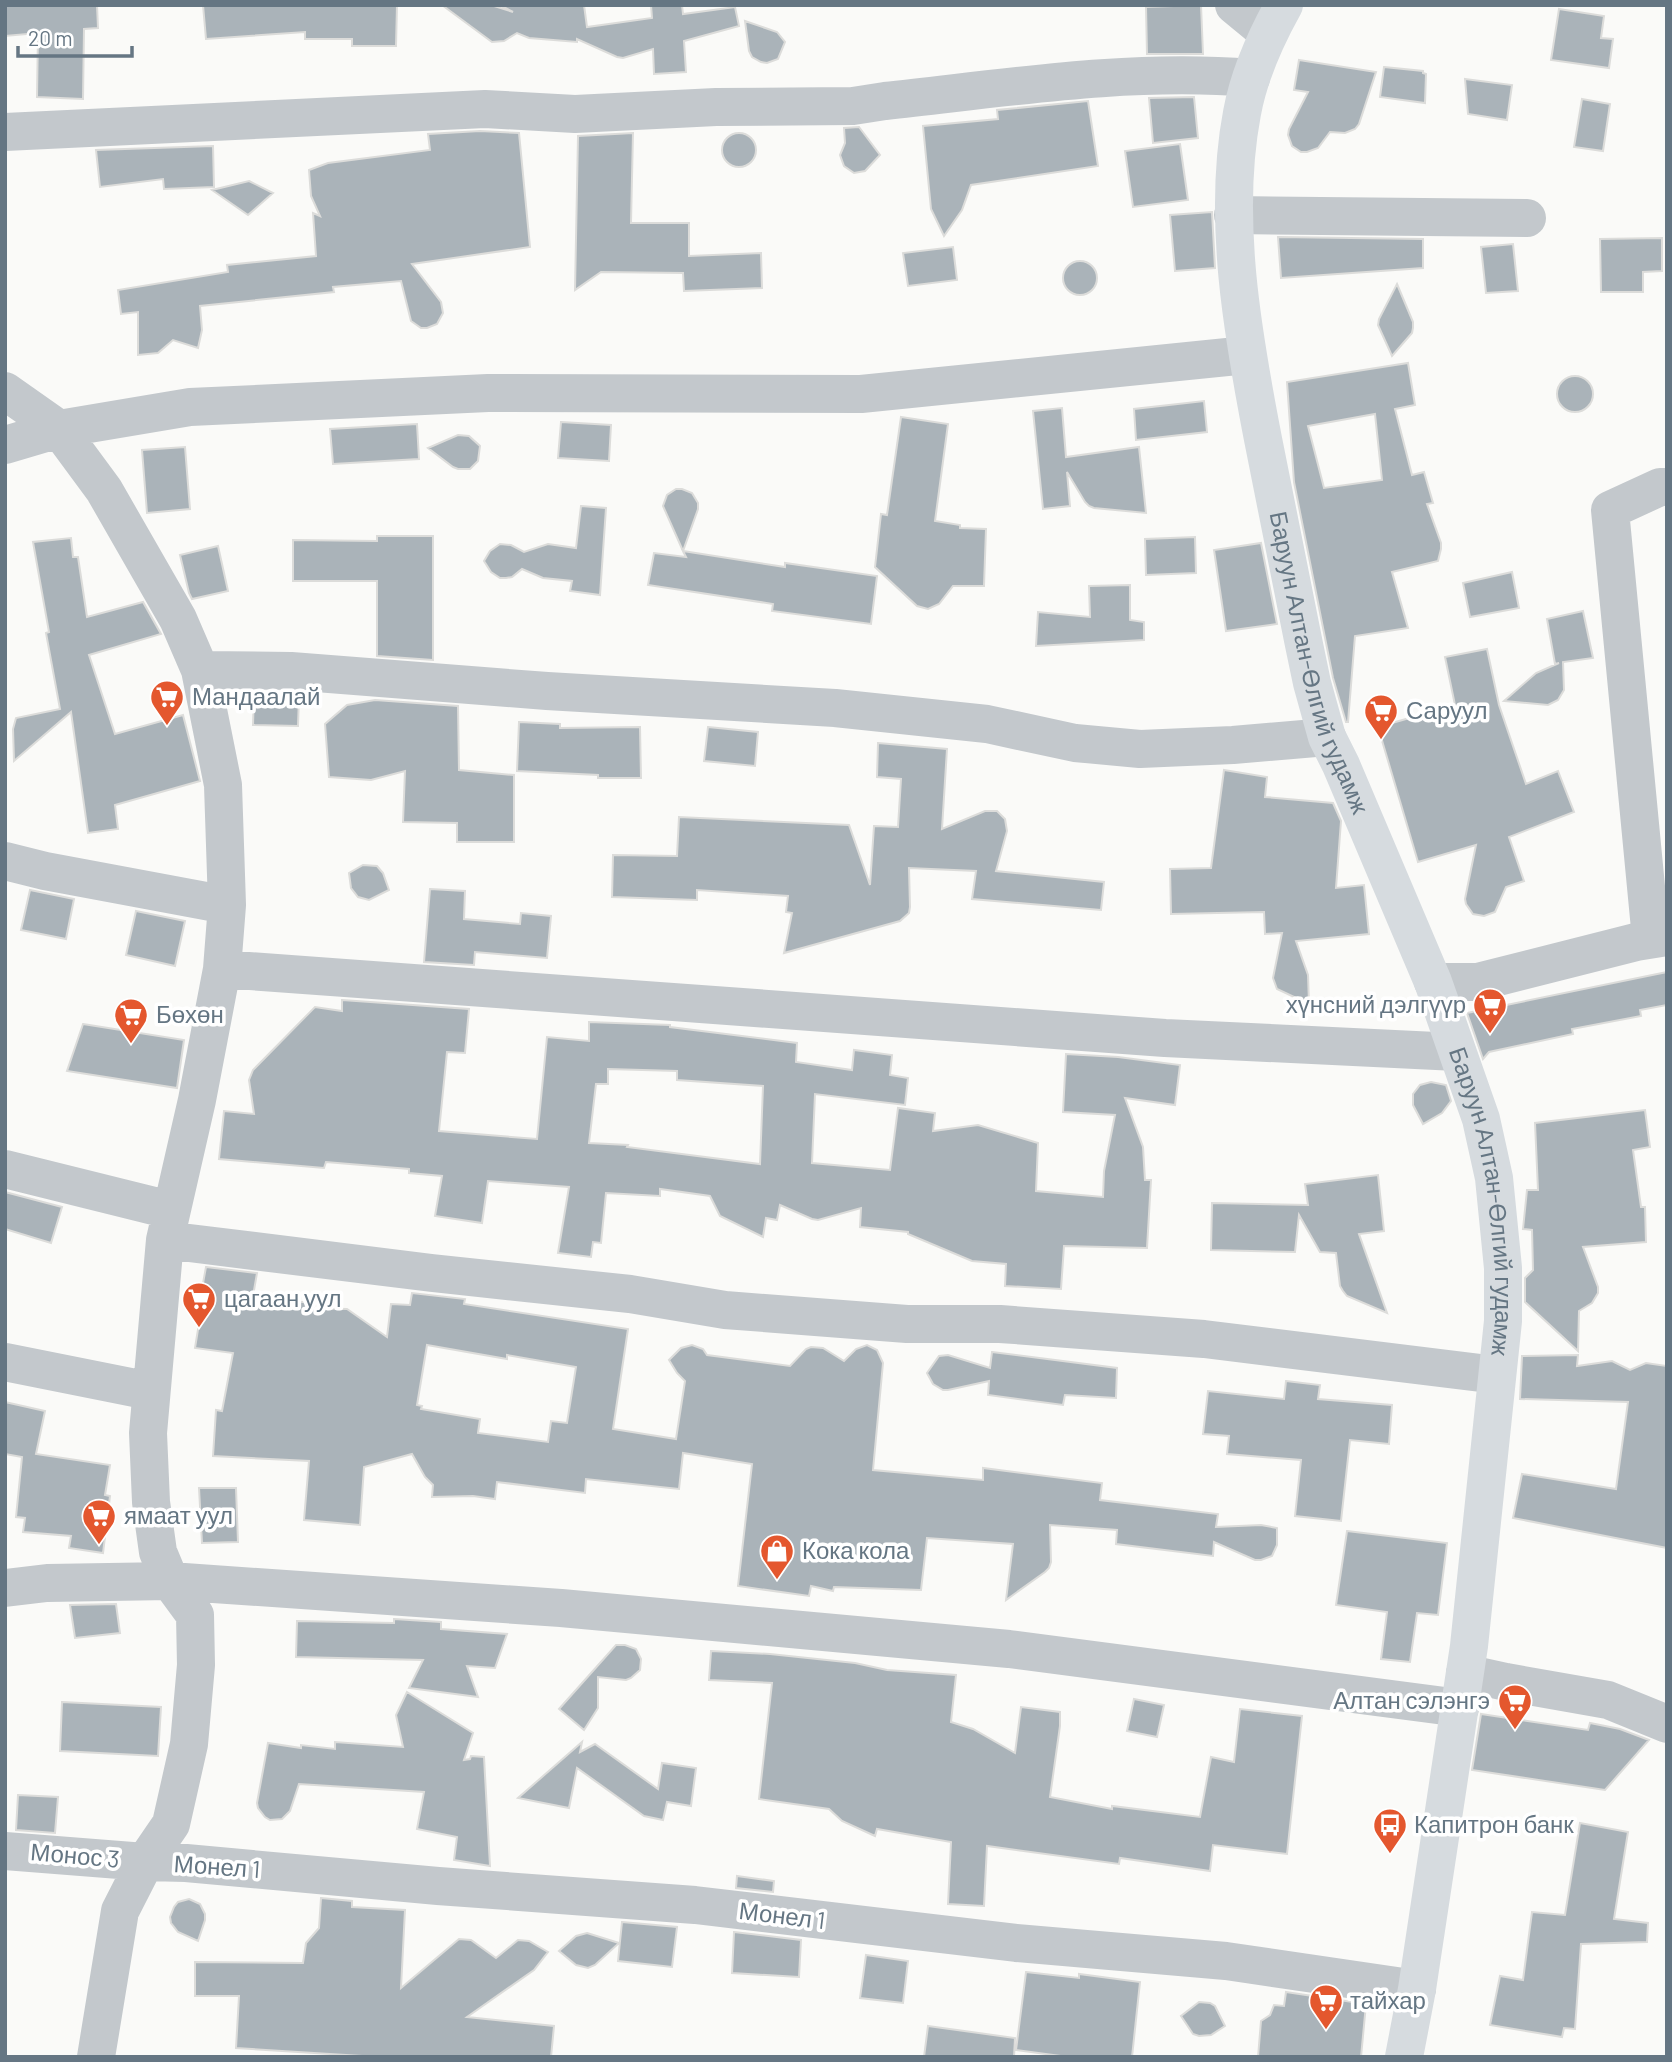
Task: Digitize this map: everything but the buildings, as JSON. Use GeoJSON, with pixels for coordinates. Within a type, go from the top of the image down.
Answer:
{"type":"FeatureCollection","features":[{"type":"Feature","properties":{"kind":"main road","name":"Баруун Алтан-Өлгий гудамж"},"geometry":{"type":"LineString","coordinates":[[1276,19],[1251,78],[1237,147],[1233,215],[1247,355],[1312,683],[1327,737],[1433,982],[1481,1119],[1494,1178],[1503,1268],[1503,1321],[1462,1690],[1417,1989],[1404,2057]]}},
{"type":"Feature","properties":{"kind":"street"},"geometry":{"type":"LineString","coordinates":[[1234,5],[1276,19]]}},
{"type":"Feature","properties":{"kind":"street"},"geometry":{"type":"LineString","coordinates":[[5,132],[485,109],[575,114],[716,107],[853,106],[1088,79],[1207,74],[1251,78]]}},
{"type":"Feature","properties":{"kind":"street"},"geometry":{"type":"LineString","coordinates":[[1233,215],[1527,218]]}},
{"type":"Feature","properties":{"kind":"street"},"geometry":{"type":"LineString","coordinates":[[5,445],[59,429],[191,407],[488,393],[861,394],[1247,355]]}},
{"type":"Feature","properties":{"kind":"street"},"geometry":{"type":"LineString","coordinates":[[5,391],[59,429],[104,490],[178,619],[200,670],[223,785],[228,905],[222,968],[197,1100],[168,1225],[148,1433],[151,1502],[158,1552],[170,1581],[195,1615],[196,1665],[193,1705],[189,1744],[171,1824],[145,1862],[120,1911],[96,2057]]}},
{"type":"Feature","properties":{"kind":"street"},"geometry":{"type":"LineString","coordinates":[[1433,982],[1478,982],[1659,938],[1609,510],[1660,487],[1667,487]]}},
{"type":"Feature","properties":{"kind":"street"},"geometry":{"type":"LineString","coordinates":[[200,670],[291,671],[547,691],[835,708],[986,724],[1075,743],[1140,749],[1327,737]]}},
{"type":"Feature","properties":{"kind":"street"},"geometry":{"type":"LineString","coordinates":[[5,861],[228,905]]}},
{"type":"Feature","properties":{"kind":"street"},"geometry":{"type":"LineString","coordinates":[[222,968],[1165,1038],[1457,1052]]}},
{"type":"Feature","properties":{"kind":"street"},"geometry":{"type":"LineString","coordinates":[[5,1169],[168,1225],[432,1273],[630,1294],[725,1310],[907,1324],[1000,1324],[1204,1339],[1497,1375]]}},
{"type":"Feature","properties":{"kind":"street"},"geometry":{"type":"LineString","coordinates":[[5,1362],[150,1391]]}},
{"type":"Feature","properties":{"kind":"street"},"geometry":{"type":"LineString","coordinates":[[5,1588],[47,1583],[170,1581],[547,1607],[1462,1690],[1506,1682],[1608,1700],[1667,1724]]}},
{"type":"Feature","properties":{"kind":"street","name":"Монос 3"},"geometry":{"type":"LineString","coordinates":[[5,1851],[145,1862]]}},
{"type":"Feature","properties":{"kind":"street","name":"Монел 1"},"geometry":{"type":"LineString","coordinates":[[145,1862],[186,1863],[438,1886],[695,1905],[1016,1943],[1226,1961],[1417,1989]]}},
{"type":"Feature","properties":{"kind":"place","name":"Мандаалай"},"geometry":{"type":"Point","coordinates":[167,727]}},
{"type":"Feature","properties":{"kind":"place","name":"Саруул"},"geometry":{"type":"Point","coordinates":[1381,741]}},
{"type":"Feature","properties":{"kind":"place","name":"хүнсний дэлгүүр"},"geometry":{"type":"Point","coordinates":[1490,1035]}},
{"type":"Feature","properties":{"kind":"place","name":"Бөхөн"},"geometry":{"type":"Point","coordinates":[131,1045]}},
{"type":"Feature","properties":{"kind":"place","name":"цагаан уул"},"geometry":{"type":"Point","coordinates":[199,1329]}},
{"type":"Feature","properties":{"kind":"place","name":"ямаат уул"},"geometry":{"type":"Point","coordinates":[99,1546]}},
{"type":"Feature","properties":{"kind":"place","name":"Кока кола"},"geometry":{"type":"Point","coordinates":[777,1581]}},
{"type":"Feature","properties":{"kind":"place","name":"Алтан сэлэнгэ"},"geometry":{"type":"Point","coordinates":[1515,1731]}},
{"type":"Feature","properties":{"kind":"place","name":"Капитрон банк"},"geometry":{"type":"Point","coordinates":[1390,1855]}},
{"type":"Feature","properties":{"kind":"place","name":"тайхар"},"geometry":{"type":"Point","coordinates":[1326,2031]}}]}
